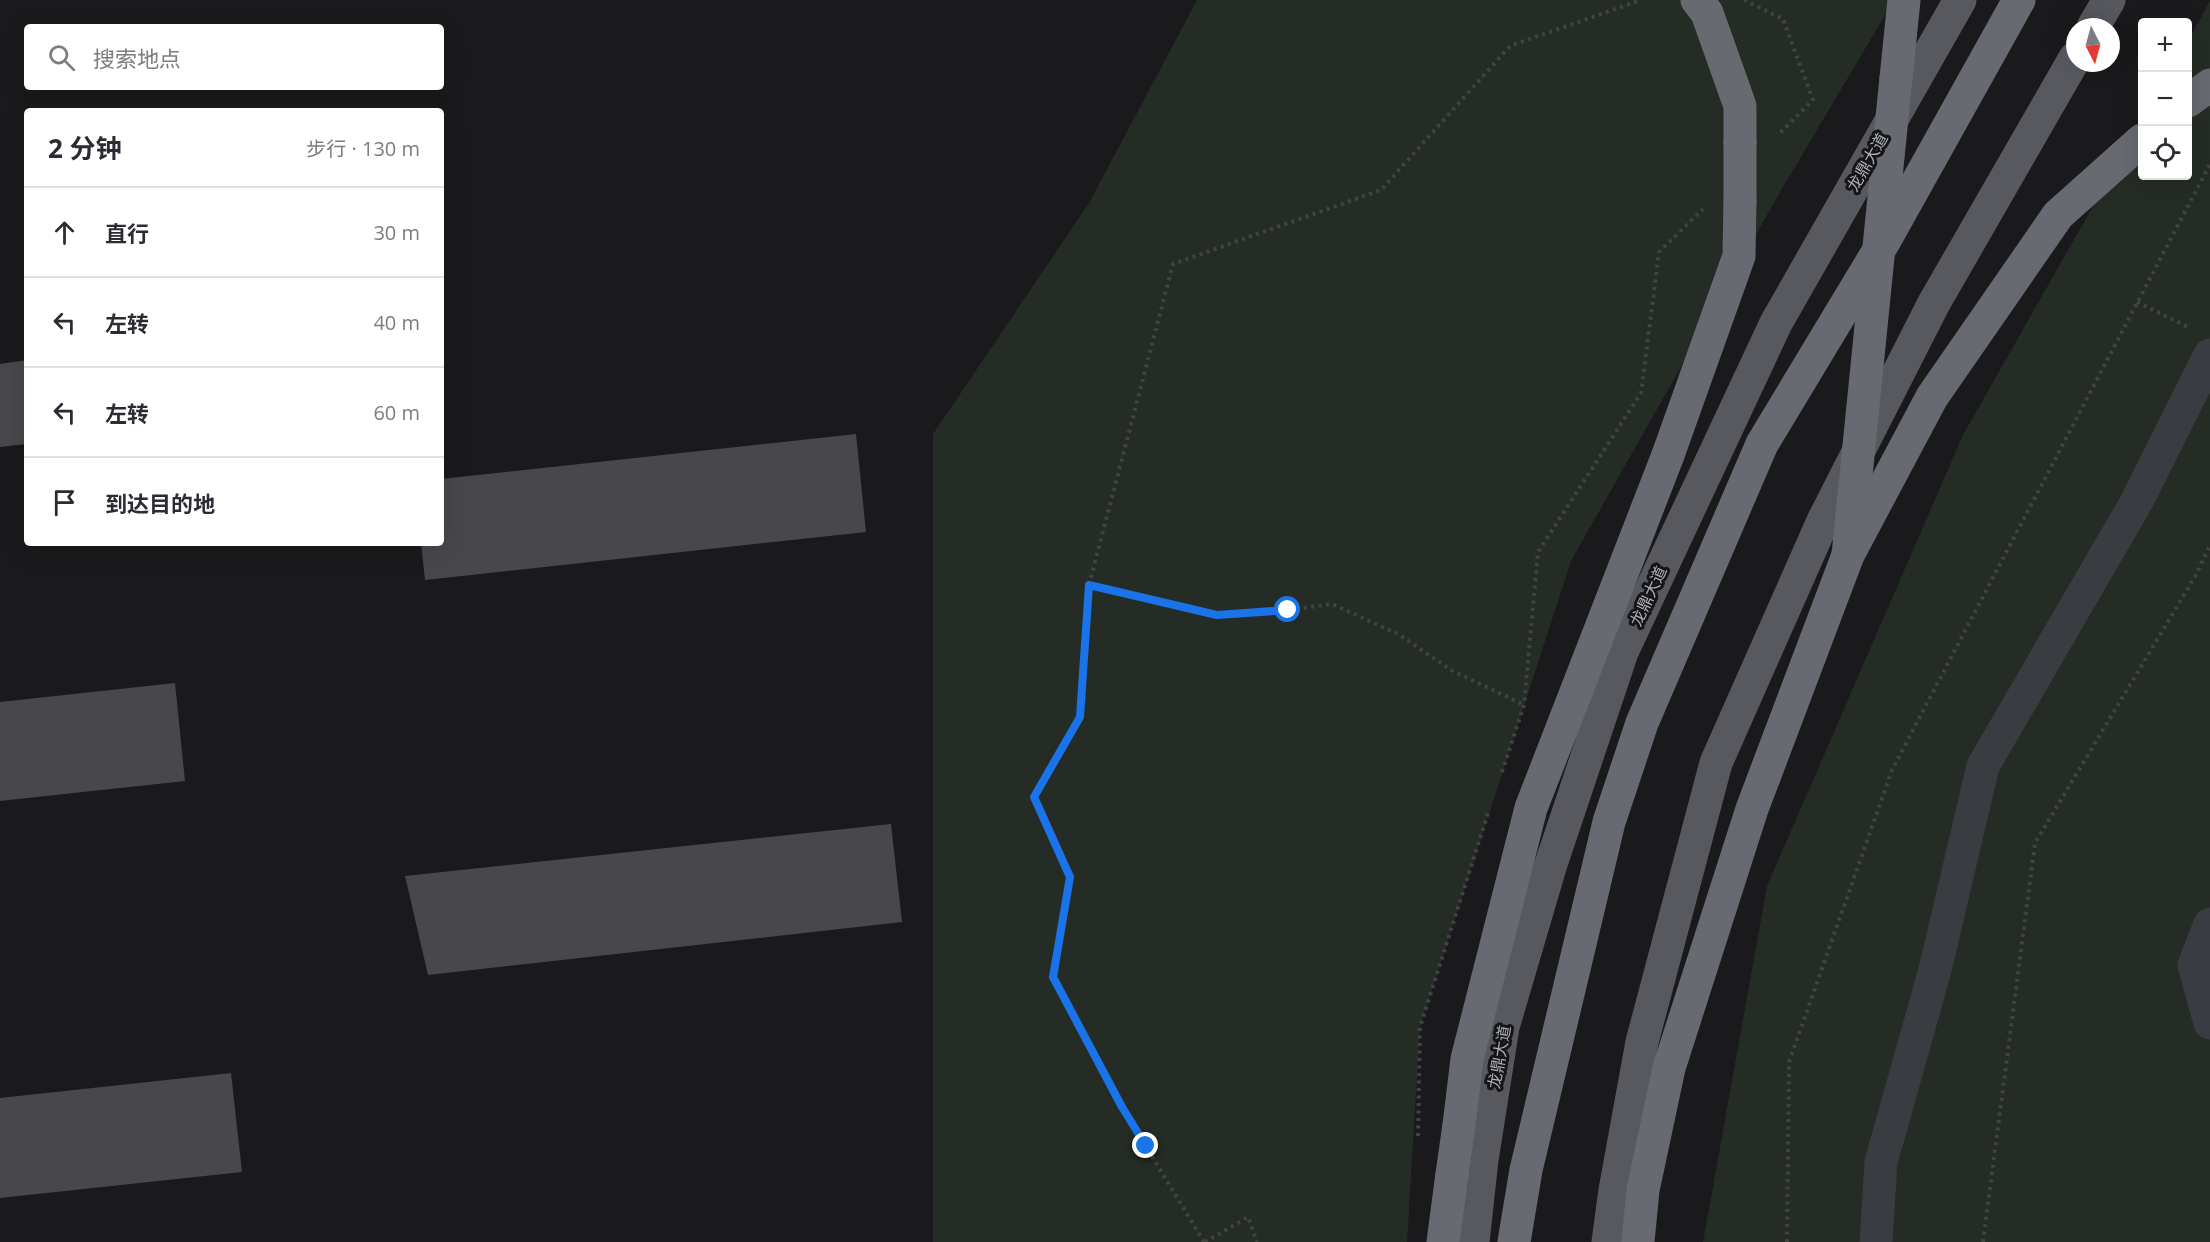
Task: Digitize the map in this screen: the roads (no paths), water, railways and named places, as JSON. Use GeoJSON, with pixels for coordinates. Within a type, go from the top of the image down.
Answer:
{"type":"FeatureCollection","features":[{"type":"Feature","properties":{"kind":"highway"},"geometry":{"type":"LineString","coordinates":[[1443,1242],[1467,1059],[1531,808],[1668,455],[1739,256],[1740,106],[1707,13],[1697,0]]}},
{"type":"Feature","properties":{"kind":"highway"},"geometry":{"type":"LineString","coordinates":[[1848,555],[1904,0]]}},
{"type":"Feature","properties":{"kind":"highway"},"geometry":{"type":"LineString","coordinates":[[1514,1242],[1527,1170],[1609,822],[1642,723],[1762,444],[1885,240],[2019,0]]}},
{"type":"Feature","properties":{"kind":"highway"},"geometry":{"type":"LineString","coordinates":[[2192,98],[2210,85]]}},
{"type":"Feature","properties":{"kind":"highway"},"geometry":{"type":"LineString","coordinates":[[1638,1242],[1643,1191],[1669,1068],[1752,809],[1848,555],[1932,397],[2058,215],[2138,144]]}},
{"type":"Feature","properties":{"kind":"main road","name":"龙鼎大道"},"geometry":{"type":"LineString","coordinates":[[1473,1242],[1482,1160],[1503,1027],[1550,867],[1622,652],[1776,323],[1960,0]]}},
{"type":"Feature","properties":{"kind":"main road"},"geometry":{"type":"LineString","coordinates":[[2098,18],[2109,0]]}},
{"type":"Feature","properties":{"kind":"main road"},"geometry":{"type":"LineString","coordinates":[[1608,1242],[1642,1042],[1716,763],[1823,521],[1912,345],[2067,72]]}},
{"type":"Feature","properties":{"kind":"lane"},"geometry":{"type":"LineString","coordinates":[[1876,1242],[1881,1162],[1935,970],[1983,766],[2137,501],[2210,356]]}},
{"type":"Feature","properties":{"kind":"lane"},"geometry":{"type":"LineString","coordinates":[[2210,924],[2194,965],[2210,1023]]}}]}
